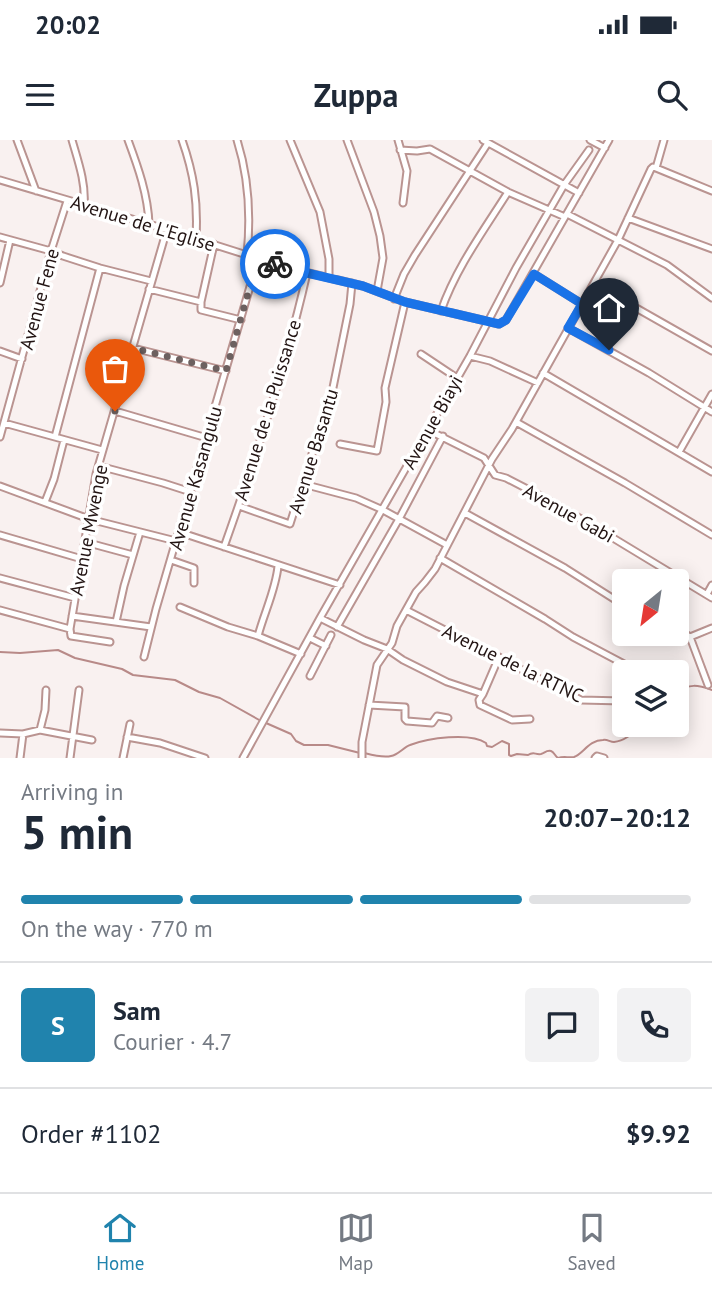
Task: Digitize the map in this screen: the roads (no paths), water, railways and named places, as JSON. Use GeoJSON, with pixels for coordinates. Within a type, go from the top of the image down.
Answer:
{"type":"FeatureCollection","features":[{"type":"Feature","properties":{"kind":"street"},"geometry":{"type":"LineString","coordinates":[[18,140],[36,191]]}},
{"type":"Feature","properties":{"kind":"street"},"geometry":{"type":"LineString","coordinates":[[72,140],[80,168],[84,205]]}},
{"type":"Feature","properties":{"kind":"street"},"geometry":{"type":"LineString","coordinates":[[128,140],[137,164],[149,224]]}},
{"type":"Feature","properties":{"kind":"street"},"geometry":{"type":"LineString","coordinates":[[182,140],[195,186],[198,214],[196,239]]}},
{"type":"Feature","properties":{"kind":"street"},"geometry":{"type":"LineString","coordinates":[[237,140],[248,185],[250,230],[247,255]]}},
{"type":"Feature","properties":{"kind":"street"},"geometry":{"type":"LineString","coordinates":[[290,140],[320,212],[329,259],[329,277]]}},
{"type":"Feature","properties":{"kind":"street"},"geometry":{"type":"LineString","coordinates":[[347,140],[374,212],[380,236],[383,258],[377,291]]}},
{"type":"Feature","properties":{"kind":"street"},"geometry":{"type":"LineString","coordinates":[[398,140],[407,171],[403,203]]}},
{"type":"Feature","properties":{"kind":"street"},"geometry":{"type":"LineString","coordinates":[[590,140],[605,148]]}},
{"type":"Feature","properties":{"kind":"street"},"geometry":{"type":"LineString","coordinates":[[488,322],[505,322],[609,140]]}},
{"type":"Feature","properties":{"kind":"street"},"geometry":{"type":"LineString","coordinates":[[656,168],[664,140]]}},
{"type":"Feature","properties":{"kind":"street"},"geometry":{"type":"LineString","coordinates":[[394,299],[404,274],[485,141],[579,193]]}},
{"type":"Feature","properties":{"kind":"street"},"geometry":{"type":"LineString","coordinates":[[400,150],[430,149],[508,192],[550,211],[566,215],[667,265],[712,298]]}},
{"type":"Feature","properties":{"kind":"street","name":"Avenue Biayi"},"geometry":{"type":"LineString","coordinates":[[243,758],[470,356],[516,268],[564,185],[589,150]]}},
{"type":"Feature","properties":{"kind":"street"},"geometry":{"type":"LineString","coordinates":[[362,758],[362,742],[377,664],[393,640],[398,624],[416,592],[432,573],[489,466],[594,284],[651,169],[656,168],[712,191]]}},
{"type":"Feature","properties":{"kind":"street","name":"Avenue de L'Eglise"},"geometry":{"type":"LineString","coordinates":[[0,180],[307,273],[352,283],[394,299],[488,322]]}},
{"type":"Feature","properties":{"kind":"street"},"geometry":{"type":"LineString","coordinates":[[441,311],[457,273],[508,192]]}},
{"type":"Feature","properties":{"kind":"street","name":"Avenue Fene"},"geometry":{"type":"LineString","coordinates":[[0,437],[67,201]]}},
{"type":"Feature","properties":{"kind":"street"},"geometry":{"type":"LineString","coordinates":[[628,218],[712,249]]}},
{"type":"Feature","properties":{"kind":"street","name":"Avenue Mwenge"},"geometry":{"type":"LineString","coordinates":[[70,629],[93,487],[167,229]]}},
{"type":"Feature","properties":{"kind":"street"},"geometry":{"type":"LineString","coordinates":[[0,237],[151,281]]}},
{"type":"Feature","properties":{"kind":"street"},"geometry":{"type":"LineString","coordinates":[[0,283],[10,240]]}},
{"type":"Feature","properties":{"kind":"street"},"geometry":{"type":"LineString","coordinates":[[214,244],[201,310],[241,320]]}},
{"type":"Feature","properties":{"kind":"street","name":"Avenue Kasangulu"},"geometry":{"type":"LineString","coordinates":[[144,657],[258,258]]}},
{"type":"Feature","properties":{"kind":"street"},"geometry":{"type":"LineString","coordinates":[[55,437],[100,268]]}},
{"type":"Feature","properties":{"kind":"street","name":"Avenue de la Puissance"},"geometry":{"type":"LineString","coordinates":[[224,547],[250,474],[307,273]]}},
{"type":"Feature","properties":{"kind":"street"},"geometry":{"type":"LineString","coordinates":[[534,274],[582,304]]}},
{"type":"Feature","properties":{"kind":"street","name":"Avenue Basantu"},"geometry":{"type":"LineString","coordinates":[[239,506],[290,524],[317,438],[326,422],[352,283]]}},
{"type":"Feature","properties":{"kind":"street"},"geometry":{"type":"LineString","coordinates":[[594,284],[712,351]]}},
{"type":"Feature","properties":{"kind":"street"},"geometry":{"type":"LineString","coordinates":[[149,289],[201,302]]}},
{"type":"Feature","properties":{"kind":"street"},"geometry":{"type":"LineString","coordinates":[[340,444],[377,451],[386,402],[385,388],[405,302]]}},
{"type":"Feature","properties":{"kind":"street"},"geometry":{"type":"LineString","coordinates":[[568,328],[712,412]]}},
{"type":"Feature","properties":{"kind":"street"},"geometry":{"type":"LineString","coordinates":[[133,348],[226,371]]}},
{"type":"Feature","properties":{"kind":"street"},"geometry":{"type":"LineString","coordinates":[[0,351],[22,359]]}},
{"type":"Feature","properties":{"kind":"street"},"geometry":{"type":"LineString","coordinates":[[421,354],[457,378]]}},
{"type":"Feature","properties":{"kind":"street"},"geometry":{"type":"LineString","coordinates":[[470,356],[490,361],[538,383]]}},
{"type":"Feature","properties":{"kind":"street"},"geometry":{"type":"LineString","coordinates":[[543,373],[712,471]]}},
{"type":"Feature","properties":{"kind":"street"},"geometry":{"type":"LineString","coordinates":[[679,452],[712,394]]}},
{"type":"Feature","properties":{"kind":"street"},"geometry":{"type":"LineString","coordinates":[[115,411],[207,438]]}},
{"type":"Feature","properties":{"kind":"street"},"geometry":{"type":"LineString","coordinates":[[516,422],[712,535]]}},
{"type":"Feature","properties":{"kind":"street"},"geometry":{"type":"LineString","coordinates":[[4,423],[102,450]]}},
{"type":"Feature","properties":{"kind":"street","name":"Avenue Gabi"},"geometry":{"type":"LineString","coordinates":[[428,430],[484,458],[495,475],[547,500],[710,596]]}},
{"type":"Feature","properties":{"kind":"street"},"geometry":{"type":"LineString","coordinates":[[337,627],[443,436]]}},
{"type":"Feature","properties":{"kind":"street"},"geometry":{"type":"LineString","coordinates":[[45,502],[64,440]]}},
{"type":"Feature","properties":{"kind":"street"},"geometry":{"type":"LineString","coordinates":[[99,466],[191,492]]}},
{"type":"Feature","properties":{"kind":"street"},"geometry":{"type":"LineString","coordinates":[[303,484],[347,495],[383,510],[447,545]]}},
{"type":"Feature","properties":{"kind":"street"},"geometry":{"type":"LineString","coordinates":[[0,486],[89,519],[176,541]]}},
{"type":"Feature","properties":{"kind":"street"},"geometry":{"type":"LineString","coordinates":[[465,513],[565,568],[612,598]]}},
{"type":"Feature","properties":{"kind":"street"},"geometry":{"type":"LineString","coordinates":[[116,622],[140,531]]}},
{"type":"Feature","properties":{"kind":"street"},"geometry":{"type":"LineString","coordinates":[[179,532],[340,585]]}},
{"type":"Feature","properties":{"kind":"street"},"geometry":{"type":"LineString","coordinates":[[0,535],[82,559]]}},
{"type":"Feature","properties":{"kind":"street"},"geometry":{"type":"LineString","coordinates":[[85,542],[133,555]]}},
{"type":"Feature","properties":{"kind":"street"},"geometry":{"type":"LineString","coordinates":[[440,558],[616,660]]}},
{"type":"Feature","properties":{"kind":"street"},"geometry":{"type":"LineString","coordinates":[[171,560],[194,568],[194,583]]}},
{"type":"Feature","properties":{"kind":"street"},"geometry":{"type":"LineString","coordinates":[[258,636],[267,603],[276,586],[278,566]]}},
{"type":"Feature","properties":{"kind":"street"},"geometry":{"type":"LineString","coordinates":[[0,578],[75,598]]}},
{"type":"Feature","properties":{"kind":"street"},"geometry":{"type":"LineString","coordinates":[[710,596],[712,585]]}},
{"type":"Feature","properties":{"kind":"street"},"geometry":{"type":"LineString","coordinates":[[180,607],[301,654]]}},
{"type":"Feature","properties":{"kind":"street"},"geometry":{"type":"LineString","coordinates":[[0,610],[70,629],[71,636],[110,642]]}},
{"type":"Feature","properties":{"kind":"street","name":"Avenue de la RTNC"},"geometry":{"type":"LineString","coordinates":[[406,610],[581,700],[612,701]]}},
{"type":"Feature","properties":{"kind":"street"},"geometry":{"type":"LineString","coordinates":[[72,616],[152,627]]}},
{"type":"Feature","properties":{"kind":"street"},"geometry":{"type":"LineString","coordinates":[[320,618],[387,649],[447,682],[483,694]]}},
{"type":"Feature","properties":{"kind":"street"},"geometry":{"type":"LineString","coordinates":[[708,685],[690,637],[712,628]]}},
{"type":"Feature","properties":{"kind":"street"},"geometry":{"type":"LineString","coordinates":[[310,677],[331,635]]}},
{"type":"Feature","properties":{"kind":"street"},"geometry":{"type":"LineString","coordinates":[[310,638],[326,646]]}},
{"type":"Feature","properties":{"kind":"street"},"geometry":{"type":"LineString","coordinates":[[499,657],[479,700],[481,705],[512,720],[530,719]]}},
{"type":"Feature","properties":{"kind":"street"},"geometry":{"type":"LineString","coordinates":[[40,730],[46,690]]}},
{"type":"Feature","properties":{"kind":"street"},"geometry":{"type":"LineString","coordinates":[[70,758],[79,690]]}},
{"type":"Feature","properties":{"kind":"street"},"geometry":{"type":"LineString","coordinates":[[369,705],[405,707],[407,721],[432,723],[436,717],[448,718]]}},
{"type":"Feature","properties":{"kind":"street"},"geometry":{"type":"LineString","coordinates":[[123,758],[131,724]]}},
{"type":"Feature","properties":{"kind":"street"},"geometry":{"type":"LineString","coordinates":[[0,733],[23,734],[40,730],[92,740]]}},
{"type":"Feature","properties":{"kind":"street"},"geometry":{"type":"LineString","coordinates":[[20,758],[23,734]]}},
{"type":"Feature","properties":{"kind":"street"},"geometry":{"type":"LineString","coordinates":[[127,737],[160,743],[205,758]]}},
{"type":"Feature","properties":{"kind":"street"},"geometry":{"type":"LineString","coordinates":[[595,758],[604,758]]}},
{"type":"Feature","properties":{"kind":"waterway"},"geometry":{"type":"LineString","coordinates":[[0,652],[58,650],[75,658],[122,669],[133,675],[175,680],[199,692],[220,698],[261,721]]}},
{"type":"Feature","properties":{"kind":"waterway"},"geometry":{"type":"LineString","coordinates":[[689,687],[712,690]]}},
{"type":"Feature","properties":{"kind":"waterway"},"geometry":{"type":"LineString","coordinates":[[266,723],[291,734],[296,741],[304,745],[328,745],[360,753]]}},
{"type":"Feature","properties":{"kind":"waterway"},"geometry":{"type":"LineString","coordinates":[[364,753],[388,757],[418,742],[460,737],[479,740],[492,747],[502,741],[509,744],[511,756],[549,751],[558,758],[577,755],[598,741],[614,742],[627,737]]}}]}
